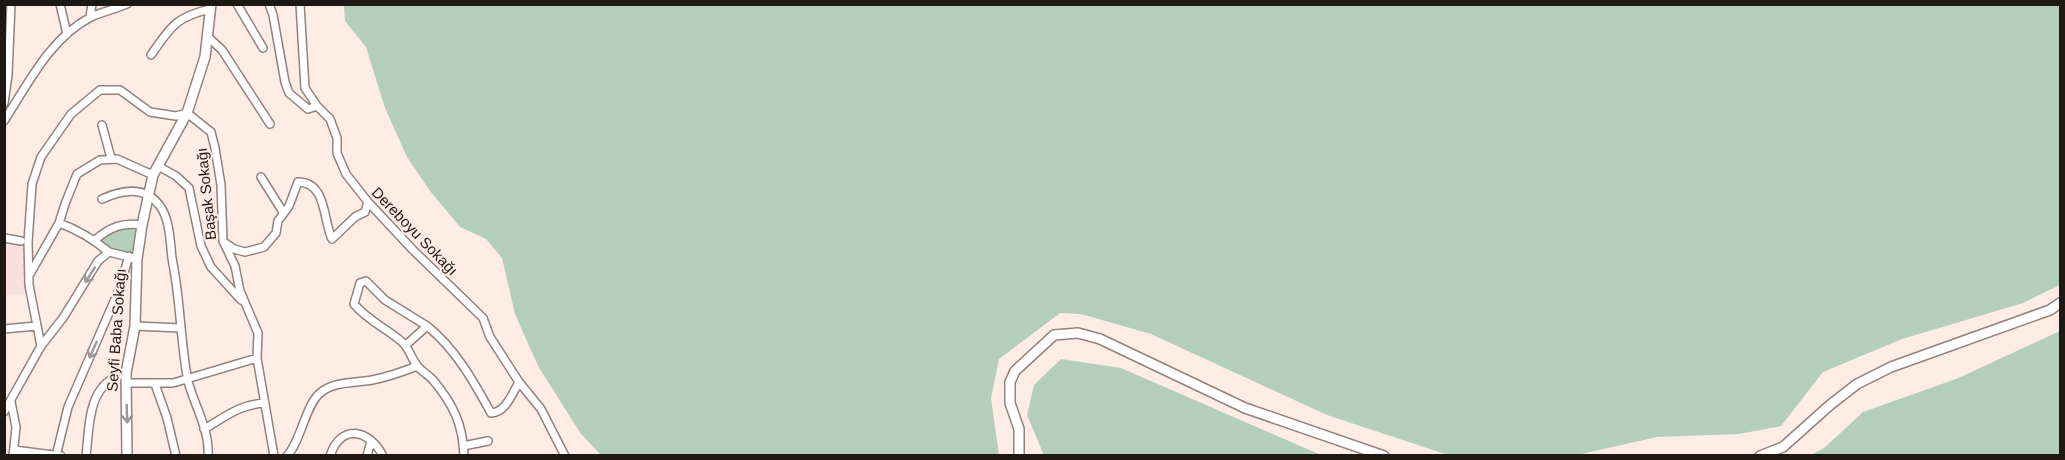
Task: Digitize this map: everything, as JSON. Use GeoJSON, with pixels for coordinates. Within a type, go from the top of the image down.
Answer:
{"type":"FeatureCollection","features":[{"type":"Feature","properties":{"kind":"main road","name":"Seyfi Baba Sokağı"},"geometry":{"type":"LineString","coordinates":[[127,456],[126,373],[135,327],[133,258],[156,170],[187,113],[205,57],[210,7]]}},
{"type":"Feature","properties":{"kind":"main road"},"geometry":{"type":"LineString","coordinates":[[1760,456],[1783,447],[1857,384],[1891,367],[2050,310],[2061,303]]}},
{"type":"Feature","properties":{"kind":"main road"},"geometry":{"type":"LineString","coordinates":[[1019,456],[1019,429],[1010,403],[1010,382],[1015,370],[1054,335],[1078,333],[1101,339],[1245,408],[1384,456]]}},
{"type":"Feature","properties":{"kind":"street"},"geometry":{"type":"LineString","coordinates":[[4,103],[8,75],[11,4]]}},
{"type":"Feature","properties":{"kind":"street"},"geometry":{"type":"LineString","coordinates":[[60,4],[67,34]]}},
{"type":"Feature","properties":{"kind":"street"},"geometry":{"type":"LineString","coordinates":[[90,17],[92,4]]}},
{"type":"Feature","properties":{"kind":"street"},"geometry":{"type":"LineString","coordinates":[[4,121],[59,40],[90,17],[127,4]]}},
{"type":"Feature","properties":{"kind":"street"},"geometry":{"type":"LineString","coordinates":[[237,4],[263,48]]}},
{"type":"Feature","properties":{"kind":"street"},"geometry":{"type":"LineString","coordinates":[[269,4],[285,82],[290,93],[308,109],[317,106]]}},
{"type":"Feature","properties":{"kind":"street","name":"Dereboyu Sokağı"},"geometry":{"type":"LineString","coordinates":[[300,4],[305,88],[317,106],[330,119],[337,138],[338,153],[346,174],[368,202],[437,275],[483,318],[490,337],[519,382],[541,410],[565,456]]}},
{"type":"Feature","properties":{"kind":"street"},"geometry":{"type":"LineString","coordinates":[[151,54],[174,24],[210,7]]}},
{"type":"Feature","properties":{"kind":"street"},"geometry":{"type":"LineString","coordinates":[[207,36],[222,50],[270,124]]}},
{"type":"Feature","properties":{"kind":"street"},"geometry":{"type":"LineString","coordinates":[[41,345],[28,285],[28,233],[32,184],[41,157],[71,114],[100,90],[120,90],[150,112],[176,116],[187,113]]}},
{"type":"Feature","properties":{"kind":"street","name":"Başak Sokağı"},"geometry":{"type":"LineString","coordinates":[[187,113],[211,132],[221,185],[223,242],[235,266],[240,291],[258,333],[257,358],[274,456]]}},
{"type":"Feature","properties":{"kind":"street"},"geometry":{"type":"LineString","coordinates":[[102,125],[111,158]]}},
{"type":"Feature","properties":{"kind":"street"},"geometry":{"type":"LineString","coordinates":[[29,275],[59,223],[77,174],[99,160],[111,158],[176,176],[189,188],[201,246],[211,267],[230,285],[248,308]]}},
{"type":"Feature","properties":{"kind":"street"},"geometry":{"type":"LineString","coordinates":[[261,177],[283,212]]}},
{"type":"Feature","properties":{"kind":"street"},"geometry":{"type":"LineString","coordinates":[[223,242],[234,249],[245,252],[264,247],[276,233],[283,212],[289,206],[298,182],[304,182],[317,192],[325,207],[332,240],[355,218],[365,212],[368,202]]}},
{"type":"Feature","properties":{"kind":"street"},"geometry":{"type":"LineString","coordinates":[[102,199],[117,192],[137,190],[149,196],[160,206],[169,230],[188,379],[209,447],[208,456]]}},
{"type":"Feature","properties":{"kind":"street"},"geometry":{"type":"LineString","coordinates":[[10,402],[16,427],[13,453],[58,455],[68,407],[133,258],[109,252],[77,229],[59,223]]}},
{"type":"Feature","properties":{"kind":"street"},"geometry":{"type":"LineString","coordinates":[[95,240],[106,230],[115,226],[142,225]]}},
{"type":"Feature","properties":{"kind":"street"},"geometry":{"type":"LineString","coordinates":[[4,238],[21,241]]}},
{"type":"Feature","properties":{"kind":"street"},"geometry":{"type":"LineString","coordinates":[[4,412],[41,345],[63,318],[98,261],[109,252]]}},
{"type":"Feature","properties":{"kind":"street"},"geometry":{"type":"LineString","coordinates":[[464,456],[460,423],[432,378],[417,366],[406,345],[363,314],[354,304],[360,283],[366,281],[385,300],[435,332],[467,370],[491,413],[503,408],[519,382]]}},
{"type":"Feature","properties":{"kind":"street"},"geometry":{"type":"LineString","coordinates":[[4,329],[36,326]]}},
{"type":"Feature","properties":{"kind":"street"},"geometry":{"type":"LineString","coordinates":[[406,345],[427,326]]}},
{"type":"Feature","properties":{"kind":"street"},"geometry":{"type":"LineString","coordinates":[[135,327],[180,328]]}},
{"type":"Feature","properties":{"kind":"street"},"geometry":{"type":"LineString","coordinates":[[126,383],[155,384],[188,379],[257,358]]}},
{"type":"Feature","properties":{"kind":"street"},"geometry":{"type":"LineString","coordinates":[[287,456],[319,394],[341,383],[372,380],[417,366]]}},
{"type":"Feature","properties":{"kind":"street"},"geometry":{"type":"LineString","coordinates":[[86,456],[89,418],[95,398],[108,381],[126,373]]}},
{"type":"Feature","properties":{"kind":"street"},"geometry":{"type":"LineString","coordinates":[[155,384],[167,418],[176,456]]}},
{"type":"Feature","properties":{"kind":"street"},"geometry":{"type":"LineString","coordinates":[[204,429],[234,410],[249,404],[265,403]]}},
{"type":"Feature","properties":{"kind":"street"},"geometry":{"type":"LineString","coordinates":[[330,456],[332,449],[345,434],[352,432],[371,441],[383,456]]}},
{"type":"Feature","properties":{"kind":"street"},"geometry":{"type":"LineString","coordinates":[[367,456],[371,441]]}},
{"type":"Feature","properties":{"kind":"street"},"geometry":{"type":"LineString","coordinates":[[464,446],[488,441]]}},
{"type":"Feature","properties":{"kind":"shaded area"},"geometry":{"type":"Polygon","coordinates":[[[4,242],[25,245],[26,294],[5,296],[4,242]]]}},
{"type":"Feature","properties":{"kind":"green space"},"geometry":{"type":"Polygon","coordinates":[[[344,5],[2060,5],[2060,285],[2023,303],[1902,339],[1823,372],[1781,426],[1739,434],[1657,437],[1577,455],[1448,455],[1327,415],[1151,334],[1081,314],[1060,313],[999,359],[991,398],[999,455],[601,455],[581,434],[538,366],[515,314],[502,258],[486,239],[460,227],[430,191],[407,157],[385,108],[366,47],[345,21],[344,5]]]}},
{"type":"Feature","properties":{"kind":"green space"},"geometry":{"type":"Polygon","coordinates":[[[127,228],[136,230],[136,241],[132,253],[115,250],[100,240],[107,234],[127,228]]]}},
{"type":"Feature","properties":{"kind":"green space"},"geometry":{"type":"Polygon","coordinates":[[[2060,331],[2060,455],[1811,455],[1824,448],[1863,412],[1956,379],[2060,331]]]}},
{"type":"Feature","properties":{"kind":"green space"},"geometry":{"type":"Polygon","coordinates":[[[1061,359],[1121,368],[1321,455],[1042,455],[1027,415],[1034,385],[1061,359]]]}}]}
